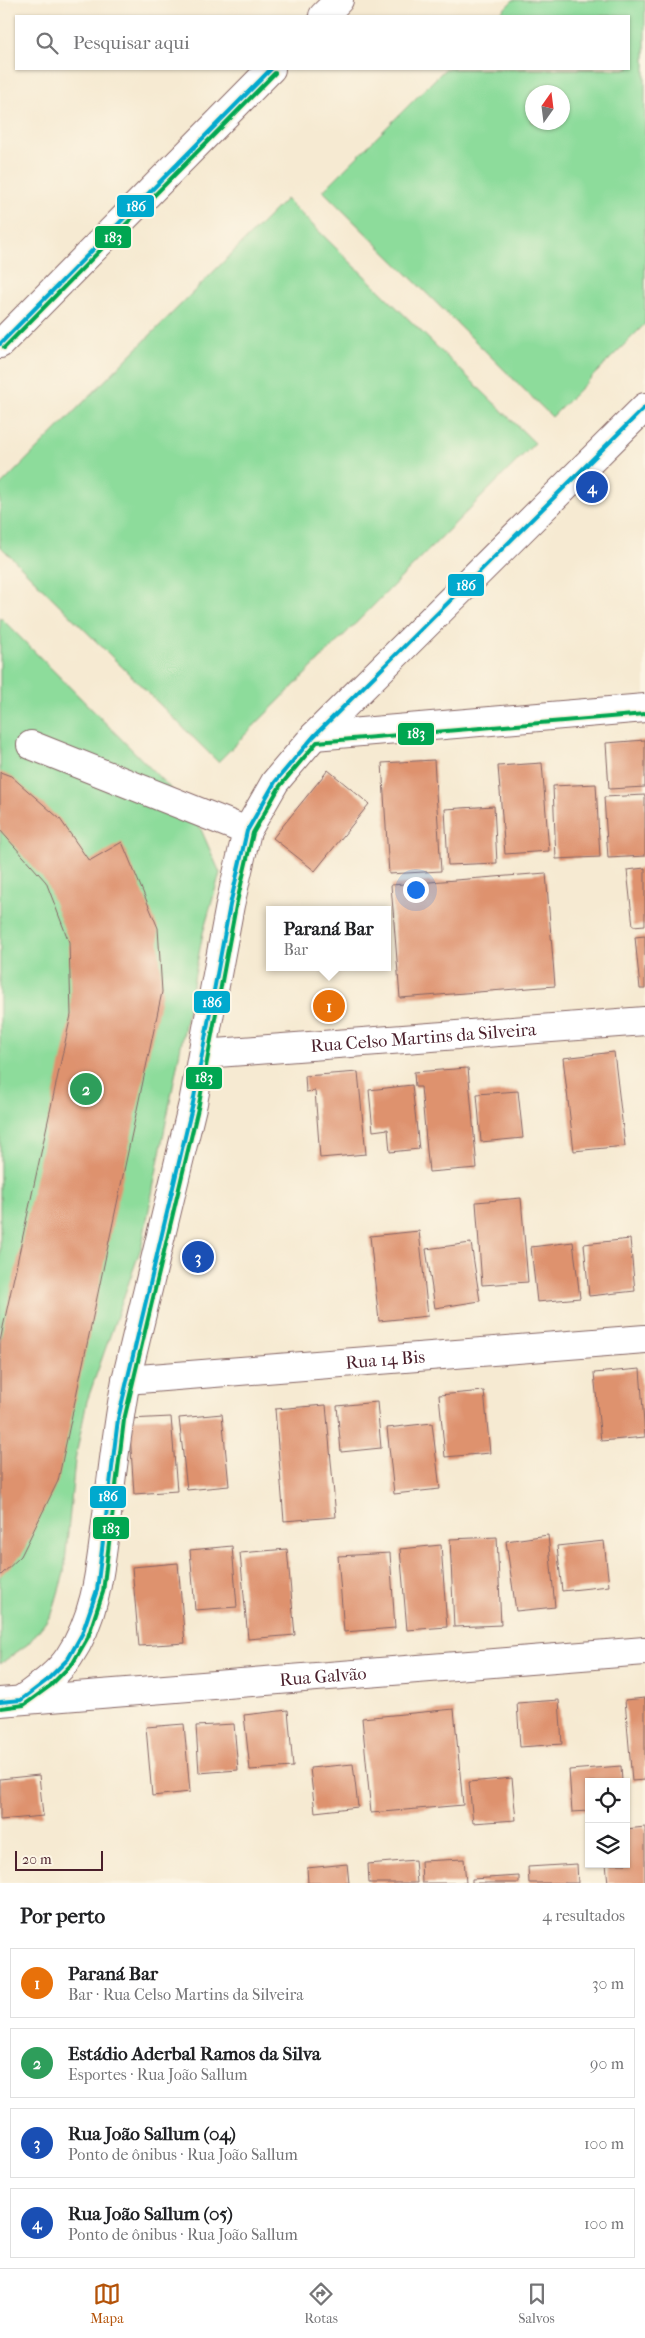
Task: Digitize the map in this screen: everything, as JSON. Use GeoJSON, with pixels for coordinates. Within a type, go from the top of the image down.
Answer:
{"type":"FeatureCollection","features":[{"type":"Feature","properties":{"kind":"street"},"geometry":{"type":"LineString","coordinates":[[324,15],[339,0]]}},
{"type":"Feature","properties":{"kind":"street"},"geometry":{"type":"LineString","coordinates":[[0,344],[270,70]]}},
{"type":"Feature","properties":{"kind":"street"},"geometry":{"type":"LineString","coordinates":[[10,1701],[46,1681],[68,1659],[82,1634],[97,1590],[118,1419],[191,1112],[230,905],[247,831],[275,782],[314,736],[645,406]]}},
{"type":"Feature","properties":{"kind":"street"},"geometry":{"type":"LineString","coordinates":[[314,736],[645,708]]}},
{"type":"Feature","properties":{"kind":"street"},"geometry":{"type":"LineString","coordinates":[[32,745],[247,831]]}},
{"type":"Feature","properties":{"kind":"street","name":"Rua Celso Martins da Silveira"},"geometry":{"type":"LineString","coordinates":[[202,1054],[645,1021]]}},
{"type":"Feature","properties":{"kind":"street","name":"Rua 14 Bis"},"geometry":{"type":"LineString","coordinates":[[126,1380],[645,1339]]}},
{"type":"Feature","properties":{"kind":"street","name":"Rua Galvão"},"geometry":{"type":"LineString","coordinates":[[10,1701],[645,1651]]}},
{"type":"Feature","properties":{"kind":"green space"},"geometry":{"type":"Polygon","coordinates":[[[513,0],[645,0],[645,324],[552,417],[323,191],[444,70],[630,70],[630,15],[498,15],[513,0]]]}},
{"type":"Feature","properties":{"kind":"green space"},"geometry":{"type":"Polygon","coordinates":[[[286,199],[535,443],[218,762],[0,546],[0,486],[286,199]]]}},
{"type":"Feature","properties":{"kind":"green space"},"geometry":{"type":"Polygon","coordinates":[[[0,617],[193,811],[220,873],[203,933],[142,1245],[87,1401],[75,1460],[64,1573],[52,1614],[28,1644],[0,1664],[0,617]]]}},
{"type":"Feature","properties":{"kind":"building"},"geometry":{"type":"Polygon","coordinates":[[[645,740],[645,787],[609,789],[606,743],[645,740]]]}},
{"type":"Feature","properties":{"kind":"building"},"geometry":{"type":"Polygon","coordinates":[[[434,760],[441,871],[389,874],[382,763],[434,760]]]}},
{"type":"Feature","properties":{"kind":"building"},"geometry":{"type":"Polygon","coordinates":[[[542,763],[549,851],[505,854],[498,766],[542,763]]]}},
{"type":"Feature","properties":{"kind":"building"},"geometry":{"type":"Polygon","coordinates":[[[328,770],[369,804],[315,871],[273,838],[328,770]]]}},
{"type":"Feature","properties":{"kind":"building"},"geometry":{"type":"Polygon","coordinates":[[[0,772],[11,776],[60,819],[89,861],[122,842],[158,928],[162,992],[58,1481],[21,1556],[0,1576],[0,1341],[71,1015],[69,942],[46,882],[0,830],[0,772]]]}},
{"type":"Feature","properties":{"kind":"building"},"geometry":{"type":"Polygon","coordinates":[[[596,784],[600,857],[556,859],[553,786],[596,784]]]}},
{"type":"Feature","properties":{"kind":"building"},"geometry":{"type":"Polygon","coordinates":[[[645,795],[645,856],[608,858],[604,797],[645,795]]]}},
{"type":"Feature","properties":{"kind":"building"},"geometry":{"type":"Polygon","coordinates":[[[494,806],[497,863],[448,865],[445,809],[494,806]]]}},
{"type":"Feature","properties":{"kind":"building"},"geometry":{"type":"Polygon","coordinates":[[[645,868],[645,925],[633,926],[627,870],[645,868]]]}},
{"type":"Feature","properties":{"kind":"building"},"geometry":{"type":"Polygon","coordinates":[[[546,873],[555,986],[400,998],[391,885],[546,873]]]}},
{"type":"Feature","properties":{"kind":"building"},"geometry":{"type":"Polygon","coordinates":[[[645,936],[645,989],[640,989],[635,937],[645,936]]]}},
{"type":"Feature","properties":{"kind":"building"},"geometry":{"type":"Polygon","coordinates":[[[614,1052],[625,1146],[574,1151],[563,1058],[614,1052]]]}},
{"type":"Feature","properties":{"kind":"building"},"geometry":{"type":"Polygon","coordinates":[[[468,1068],[477,1168],[429,1172],[421,1087],[415,1087],[414,1072],[468,1068]]]}},
{"type":"Feature","properties":{"kind":"building"},"geometry":{"type":"Polygon","coordinates":[[[358,1072],[366,1154],[320,1158],[315,1091],[306,1092],[305,1076],[358,1072]]]}},
{"type":"Feature","properties":{"kind":"building"},"geometry":{"type":"Polygon","coordinates":[[[412,1085],[419,1149],[390,1152],[388,1129],[373,1131],[369,1090],[412,1085]]]}},
{"type":"Feature","properties":{"kind":"building"},"geometry":{"type":"Polygon","coordinates":[[[518,1091],[523,1138],[481,1142],[477,1094],[518,1091]]]}},
{"type":"Feature","properties":{"kind":"building"},"geometry":{"type":"Polygon","coordinates":[[[521,1198],[528,1282],[482,1285],[476,1202],[521,1198]]]}},
{"type":"Feature","properties":{"kind":"building"},"geometry":{"type":"Polygon","coordinates":[[[419,1231],[428,1316],[379,1321],[370,1236],[419,1231]]]}},
{"type":"Feature","properties":{"kind":"building"},"geometry":{"type":"Polygon","coordinates":[[[630,1239],[635,1291],[589,1296],[584,1244],[630,1239]]]}},
{"type":"Feature","properties":{"kind":"building"},"geometry":{"type":"Polygon","coordinates":[[[573,1242],[580,1298],[537,1302],[531,1247],[573,1242]]]}},
{"type":"Feature","properties":{"kind":"building"},"geometry":{"type":"Polygon","coordinates":[[[471,1243],[480,1301],[435,1308],[426,1249],[471,1243]]]}},
{"type":"Feature","properties":{"kind":"building"},"geometry":{"type":"Polygon","coordinates":[[[640,1369],[645,1437],[601,1441],[594,1373],[640,1369]]]}},
{"type":"Feature","properties":{"kind":"building"},"geometry":{"type":"Polygon","coordinates":[[[484,1391],[490,1453],[445,1457],[439,1395],[484,1391]]]}},
{"type":"Feature","properties":{"kind":"building"},"geometry":{"type":"Polygon","coordinates":[[[377,1402],[381,1448],[341,1452],[337,1406],[377,1402]]]}},
{"type":"Feature","properties":{"kind":"building"},"geometry":{"type":"Polygon","coordinates":[[[326,1405],[336,1517],[284,1521],[275,1409],[326,1405]]]}},
{"type":"Feature","properties":{"kind":"building"},"geometry":{"type":"Polygon","coordinates":[[[222,1414],[229,1486],[187,1490],[179,1418],[222,1414]]]}},
{"type":"Feature","properties":{"kind":"building"},"geometry":{"type":"Polygon","coordinates":[[[171,1417],[177,1491],[134,1494],[129,1419],[171,1417]]]}},
{"type":"Feature","properties":{"kind":"building"},"geometry":{"type":"Polygon","coordinates":[[[432,1423],[440,1489],[394,1494],[387,1428],[432,1423]]]}},
{"type":"Feature","properties":{"kind":"building"},"geometry":{"type":"Polygon","coordinates":[[[548,1535],[555,1607],[516,1611],[506,1541],[548,1535]]]}},
{"type":"Feature","properties":{"kind":"building"},"geometry":{"type":"Polygon","coordinates":[[[497,1537],[501,1625],[454,1627],[450,1539],[497,1537]]]}},
{"type":"Feature","properties":{"kind":"building"},"geometry":{"type":"Polygon","coordinates":[[[604,1541],[609,1586],[562,1591],[557,1546],[604,1541]]]}},
{"type":"Feature","properties":{"kind":"building"},"geometry":{"type":"Polygon","coordinates":[[[441,1545],[447,1627],[407,1630],[400,1549],[441,1545]]]}},
{"type":"Feature","properties":{"kind":"building"},"geometry":{"type":"Polygon","coordinates":[[[232,1546],[237,1607],[195,1610],[190,1550],[232,1546]]]}},
{"type":"Feature","properties":{"kind":"building"},"geometry":{"type":"Polygon","coordinates":[[[287,1549],[295,1635],[248,1639],[240,1553],[287,1549]]]}},
{"type":"Feature","properties":{"kind":"building"},"geometry":{"type":"Polygon","coordinates":[[[390,1553],[395,1628],[344,1632],[338,1556],[390,1553]]]}},
{"type":"Feature","properties":{"kind":"building"},"geometry":{"type":"Polygon","coordinates":[[[178,1563],[185,1643],[139,1646],[132,1567],[178,1563]]]}},
{"type":"Feature","properties":{"kind":"building"},"geometry":{"type":"Polygon","coordinates":[[[645,1698],[645,1780],[632,1781],[625,1700],[645,1698]]]}},
{"type":"Feature","properties":{"kind":"building"},"geometry":{"type":"Polygon","coordinates":[[[559,1700],[562,1744],[520,1747],[517,1703],[559,1700]]]}},
{"type":"Feature","properties":{"kind":"building"},"geometry":{"type":"Polygon","coordinates":[[[454,1709],[463,1805],[371,1813],[362,1718],[454,1709]]]}},
{"type":"Feature","properties":{"kind":"building"},"geometry":{"type":"Polygon","coordinates":[[[288,1710],[293,1767],[250,1770],[244,1715],[288,1710]]]}},
{"type":"Feature","properties":{"kind":"building"},"geometry":{"type":"Polygon","coordinates":[[[184,1724],[190,1792],[152,1796],[146,1727],[184,1724]]]}},
{"type":"Feature","properties":{"kind":"building"},"geometry":{"type":"Polygon","coordinates":[[[234,1724],[238,1770],[199,1773],[196,1726],[234,1724]]]}},
{"type":"Feature","properties":{"kind":"building"},"geometry":{"type":"Polygon","coordinates":[[[353,1764],[358,1807],[315,1812],[310,1768],[353,1764]]]}},
{"type":"Feature","properties":{"kind":"building"},"geometry":{"type":"Polygon","coordinates":[[[621,1766],[622,1778],[585,1778],[585,1811],[572,1812],[569,1770],[621,1766]]]}},
{"type":"Feature","properties":{"kind":"building"},"geometry":{"type":"Polygon","coordinates":[[[39,1775],[43,1816],[0,1820],[0,1779],[39,1775]]]}},
{"type":"Feature","properties":{"kind":"building"},"geometry":{"type":"Polygon","coordinates":[[[512,1778],[516,1820],[473,1823],[469,1782],[512,1778]]]}},
{"type":"Feature","properties":{"kind":"building"},"geometry":{"type":"Polygon","coordinates":[[[645,1827],[645,1883],[608,1883],[606,1868],[630,1868],[630,1829],[645,1827]]]}},
{"type":"Feature","properties":{"kind":"building"},"geometry":{"type":"Polygon","coordinates":[[[464,1859],[466,1883],[422,1883],[421,1861],[464,1859]]]}},
{"type":"Feature","properties":{"kind":"building"},"geometry":{"type":"Polygon","coordinates":[[[415,1860],[417,1883],[369,1883],[368,1864],[415,1860]]]}},
{"type":"Feature","properties":{"kind":"building"},"geometry":{"type":"Polygon","coordinates":[[[347,1864],[349,1883],[308,1883],[307,1868],[347,1864]]]}},
{"type":"Feature","properties":{"kind":"building"},"geometry":{"type":"Polygon","coordinates":[[[577,1864],[578,1883],[529,1883],[528,1867],[577,1864]]]}},
{"type":"Feature","properties":{"kind":"building"},"geometry":{"type":"Polygon","coordinates":[[[519,1876],[519,1883],[472,1883],[472,1879],[519,1876]]]}},
{"type":"Feature","properties":{"kind":"transit line","name":"186"},"geometry":{"type":"LineString","coordinates":[[0,344],[270,70]]}},
{"type":"Feature","properties":{"kind":"transit line","name":"183"},"geometry":{"type":"LineString","coordinates":[[4,348],[275,73]]}},
{"type":"Feature","properties":{"kind":"transit line","name":"186"},"geometry":{"type":"LineString","coordinates":[[0,1702],[21,1700],[46,1681],[68,1659],[82,1634],[97,1590],[118,1419],[193,1103],[230,905],[247,831],[275,782],[314,736],[645,407]]}},
{"type":"Feature","properties":{"kind":"transit line","name":"183"},"geometry":{"type":"LineString","coordinates":[[1,1708],[24,1705],[50,1686],[73,1663],[88,1637],[103,1592],[124,1420],[199,1104],[236,906],[253,833],[280,786],[317,742],[645,714]]}},
{"type":"Feature","properties":{"kind":"place","name":"Rua João Sallum (05)"},"geometry":{"type":"Point","coordinates":[592,487]}},
{"type":"Feature","properties":{"kind":"place","name":"Paraná Bar"},"geometry":{"type":"Point","coordinates":[329,1006]}},
{"type":"Feature","properties":{"kind":"place","name":"Estádio Aderbal Ramos da Silva"},"geometry":{"type":"Point","coordinates":[86,1089]}},
{"type":"Feature","properties":{"kind":"place","name":"Rua João Sallum (04)"},"geometry":{"type":"Point","coordinates":[198,1257]}}]}
